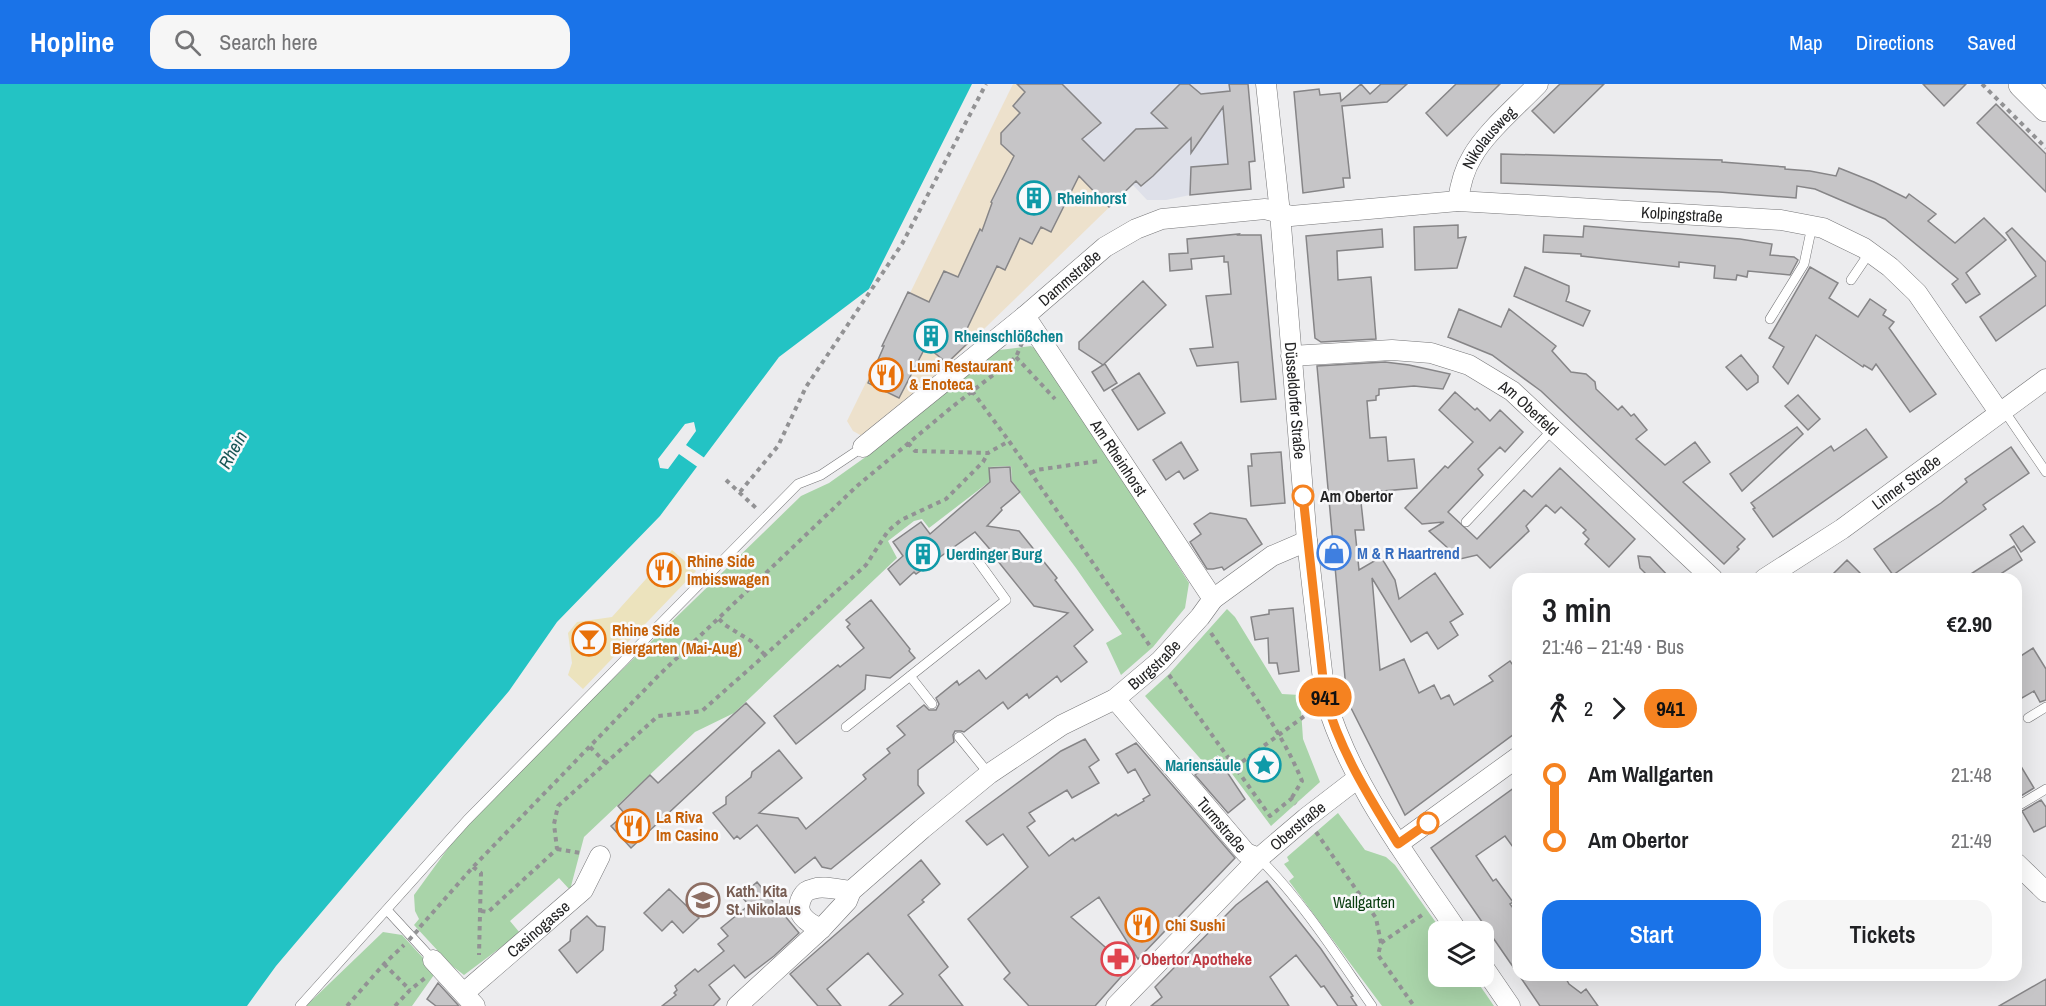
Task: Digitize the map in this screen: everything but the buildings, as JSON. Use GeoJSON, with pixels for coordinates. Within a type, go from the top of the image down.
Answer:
{"type":"FeatureCollection","features":[{"type":"Feature","properties":{"kind":"main road"},"geometry":{"type":"LineString","coordinates":[[2022,84],[2046,108]]}},
{"type":"Feature","properties":{"kind":"street","name":"Düsseldorfer Straße"},"geometry":{"type":"LineString","coordinates":[[1266,84],[1280,213],[1307,541],[1325,697],[1331,717],[1358,778]]}},
{"type":"Feature","properties":{"kind":"street","name":"Nikolausweg"},"geometry":{"type":"LineString","coordinates":[[1458,201],[1461,184],[1472,156],[1496,127],[1538,84]]}},
{"type":"Feature","properties":{"kind":"street","name":"Kolpingstraße"},"geometry":{"type":"LineString","coordinates":[[1280,213],[1292,216],[1458,201],[1781,220],[1823,228],[1870,252],[1890,267],[1917,293],[2001,410]]}},
{"type":"Feature","properties":{"kind":"street","name":"Dammstraße"},"geometry":{"type":"LineString","coordinates":[[863,447],[1025,316],[1105,247],[1136,229],[1162,219],[1265,209],[1280,213]]}},
{"type":"Feature","properties":{"kind":"street","name":"Am Rheinhorst"},"geometry":{"type":"LineString","coordinates":[[1025,316],[1213,599]]}},
{"type":"Feature","properties":{"kind":"street","name":"Am Oberfeld"},"geometry":{"type":"LineString","coordinates":[[1292,356],[1392,350],[1431,353],[1469,365],[1512,391],[1707,573]]}},
{"type":"Feature","properties":{"kind":"street","name":"Linner Straße"},"geometry":{"type":"LineString","coordinates":[[1773,573],[1842,529],[2046,379]]}},
{"type":"Feature","properties":{"kind":"street","name":"Burgstraße"},"geometry":{"type":"LineString","coordinates":[[737,1006],[821,929],[847,901],[851,891],[989,774],[1062,725],[1115,699],[1160,661],[1200,617],[1213,599],[1272,556],[1307,541]]}},
{"type":"Feature","properties":{"kind":"street","name":"Turmstraße"},"geometry":{"type":"LineString","coordinates":[[1115,699],[1246,853],[1259,858]]}},
{"type":"Feature","properties":{"kind":"street"},"geometry":{"type":"LineString","coordinates":[[1398,844],[1512,761]]}},
{"type":"Feature","properties":{"kind":"street","name":"Oberstraße"},"geometry":{"type":"LineString","coordinates":[[1116,1006],[1259,858],[1358,778]]}},
{"type":"Feature","properties":{"kind":"street"},"geometry":{"type":"LineString","coordinates":[[1358,778],[1398,844],[1450,921]]}},
{"type":"Feature","properties":{"kind":"street","name":"Casinogasse"},"geometry":{"type":"LineString","coordinates":[[469,1001],[487,974],[583,890],[600,856]]}},
{"type":"Feature","properties":{"kind":"street"},"geometry":{"type":"LineString","coordinates":[[2022,869],[2046,892]]}},
{"type":"Feature","properties":{"kind":"street"},"geometry":{"type":"LineString","coordinates":[[821,929],[810,924],[802,916],[799,908],[805,892],[815,888],[851,891]]}},
{"type":"Feature","properties":{"kind":"street"},"geometry":{"type":"LineString","coordinates":[[433,960],[469,1001]]}},
{"type":"Feature","properties":{"kind":"street"},"geometry":{"type":"LineString","coordinates":[[1494,983],[1510,1006]]}},
{"type":"Feature","properties":{"kind":"lane"},"geometry":{"type":"LineString","coordinates":[[1770,319],[1804,264],[1812,226]]}},
{"type":"Feature","properties":{"kind":"lane"},"geometry":{"type":"LineString","coordinates":[[1851,280],[1870,252]]}},
{"type":"Feature","properties":{"kind":"lane"},"geometry":{"type":"LineString","coordinates":[[2001,410],[2046,472]]}},
{"type":"Feature","properties":{"kind":"lane"},"geometry":{"type":"LineString","coordinates":[[1466,522],[1553,429]]}},
{"type":"Feature","properties":{"kind":"lane"},"geometry":{"type":"LineString","coordinates":[[300,1006],[467,820],[798,484],[821,475],[863,447]]}},
{"type":"Feature","properties":{"kind":"lane"},"geometry":{"type":"LineString","coordinates":[[846,726],[1006,600],[975,557]]}},
{"type":"Feature","properties":{"kind":"lane"},"geometry":{"type":"LineString","coordinates":[[910,676],[932,704]]}},
{"type":"Feature","properties":{"kind":"lane"},"geometry":{"type":"LineString","coordinates":[[2028,718],[2046,707]]}},
{"type":"Feature","properties":{"kind":"lane"},"geometry":{"type":"LineString","coordinates":[[959,736],[989,774]]}},
{"type":"Feature","properties":{"kind":"lane"},"geometry":{"type":"LineString","coordinates":[[2022,803],[2046,789]]}},
{"type":"Feature","properties":{"kind":"lane","name":"Turmstraße"},"geometry":{"type":"LineString","coordinates":[[1259,858],[1272,871],[1328,943],[1372,1006]]}},
{"type":"Feature","properties":{"kind":"lane"},"geometry":{"type":"LineString","coordinates":[[387,910],[433,960]]}},
{"type":"Feature","properties":{"kind":"path"},"geometry":{"type":"LineString","coordinates":[[740,492],[778,446],[806,387],[902,244],[986,84]]}},
{"type":"Feature","properties":{"kind":"path"},"geometry":{"type":"LineString","coordinates":[[1982,84],[2046,148]]}},
{"type":"Feature","properties":{"kind":"path"},"geometry":{"type":"LineString","coordinates":[[347,1006],[473,867],[658,676],[857,486],[1016,357],[1023,340],[1025,316]]}},
{"type":"Feature","properties":{"kind":"path"},"geometry":{"type":"LineString","coordinates":[[1016,357],[1049,390],[1061,408]]}},
{"type":"Feature","properties":{"kind":"path"},"geometry":{"type":"LineString","coordinates":[[972,391],[1270,816],[1291,798],[1302,781],[1279,734],[1200,617]]}},
{"type":"Feature","properties":{"kind":"path"},"geometry":{"type":"LineString","coordinates":[[481,911],[488,912],[557,849],[554,824],[558,807],[658,716],[702,711],[866,565],[888,531],[901,520],[946,499],[983,462],[988,453],[1009,441]]}},
{"type":"Feature","properties":{"kind":"path"},"geometry":{"type":"LineString","coordinates":[[908,443],[915,451],[988,453]]}},
{"type":"Feature","properties":{"kind":"path"},"geometry":{"type":"LineString","coordinates":[[1093,452],[1105,471]]}},
{"type":"Feature","properties":{"kind":"path"},"geometry":{"type":"LineString","coordinates":[[1031,473],[1036,470],[1099,461]]}},
{"type":"Feature","properties":{"kind":"path"},"geometry":{"type":"LineString","coordinates":[[726,480],[766,517]]}},
{"type":"Feature","properties":{"kind":"path"},"geometry":{"type":"LineString","coordinates":[[719,619],[752,641],[765,655]]}},
{"type":"Feature","properties":{"kind":"path"},"geometry":{"type":"LineString","coordinates":[[1235,767],[1306,715],[1306,699],[1325,697]]}},
{"type":"Feature","properties":{"kind":"path"},"geometry":{"type":"LineString","coordinates":[[590,747],[606,763]]}},
{"type":"Feature","properties":{"kind":"path"},"geometry":{"type":"LineString","coordinates":[[1291,798],[1376,918],[1381,944],[1378,955],[1414,1006]]}},
{"type":"Feature","properties":{"kind":"path"},"geometry":{"type":"LineString","coordinates":[[473,867],[481,873],[479,964],[487,974]]}},
{"type":"Feature","properties":{"kind":"path"},"geometry":{"type":"LineString","coordinates":[[1381,944],[1428,911],[1423,903]]}},
{"type":"Feature","properties":{"kind":"path"},"geometry":{"type":"LineString","coordinates":[[384,964],[410,990]]}},
{"type":"Feature","properties":{"kind":"path"},"geometry":{"type":"LineString","coordinates":[[395,1006],[421,981]]}},
{"type":"Feature","properties":{"kind":"shaded area"},"geometry":{"type":"Polygon","coordinates":[[[1013,84],[1017,84],[1126,191],[948,364],[862,436],[853,431],[847,421],[1013,84]]]}},
{"type":"Feature","properties":{"kind":"shaded area"},"geometry":{"type":"Polygon","coordinates":[[[1017,84],[1248,84],[1255,161],[1249,162],[1251,189],[1190,195],[1166,200],[1147,200],[1133,185],[1126,191],[1017,84]]]}},
{"type":"Feature","properties":{"kind":"green space"},"geometry":{"type":"Polygon","coordinates":[[[1031,346],[1043,354],[1189,583],[1185,608],[1153,647],[1121,675],[1106,643],[1122,634],[1012,481],[1011,466],[989,467],[989,482],[929,528],[922,519],[914,521],[888,541],[897,558],[734,713],[695,732],[584,837],[570,890],[559,878],[510,921],[520,933],[464,975],[451,965],[414,925],[419,919],[415,911],[414,895],[454,840],[554,736],[801,496],[829,483],[867,456],[991,351],[1031,346]]]}},
{"type":"Feature","properties":{"kind":"green space"},"geometry":{"type":"Polygon","coordinates":[[[1227,609],[1235,617],[1282,694],[1300,695],[1303,739],[1320,782],[1271,826],[1218,755],[1205,764],[1145,696],[1169,674],[1227,609]]]}},
{"type":"Feature","properties":{"kind":"green space","name":"Wallgarten"},"geometry":{"type":"Polygon","coordinates":[[[1338,813],[1365,850],[1386,857],[1395,865],[1435,921],[1428,921],[1428,987],[1481,987],[1494,1006],[1382,1006],[1289,881],[1294,877],[1284,864],[1289,861],[1287,857],[1338,813]]]}},
{"type":"Feature","properties":{"kind":"green space"},"geometry":{"type":"Polygon","coordinates":[[[383,932],[402,935],[436,972],[412,1006],[306,1006],[383,932]]]}},
{"type":"Feature","properties":{"kind":"sand"},"geometry":{"type":"Polygon","coordinates":[[[672,550],[696,571],[583,689],[568,675],[572,663],[568,633],[577,622],[612,617],[672,550]]]}},
{"type":"Feature","properties":{"kind":"water","name":"Rhein"},"geometry":{"type":"Polygon","coordinates":[[[0,84],[972,84],[869,289],[779,357],[660,516],[557,622],[509,691],[276,966],[247,1006],[0,1006],[0,84]]]}},
{"type":"Feature","properties":{"kind":"pier"},"geometry":{"type":"Polygon","coordinates":[[[694,422],[696,431],[686,445],[706,459],[699,468],[679,454],[668,469],[660,468],[658,459],[685,424],[694,422]]]}},
{"type":"Feature","properties":{"kind":"bus line","name":"941"},"geometry":{"type":"LineString","coordinates":[[1303,496],[1325,697],[1331,717],[1358,778],[1398,844],[1428,823]]}},
{"type":"Feature","properties":{"kind":"place","name":"Rheinhorst"},"geometry":{"type":"Point","coordinates":[1034,198]}},
{"type":"Feature","properties":{"kind":"place","name":"Rheinschlößchen"},"geometry":{"type":"Point","coordinates":[931,336]}},
{"type":"Feature","properties":{"kind":"place","name":"Lumi Restaurant & Enoteca"},"geometry":{"type":"Point","coordinates":[886,375]}},
{"type":"Feature","properties":{"kind":"place","name":"Am Obertor"},"geometry":{"type":"Point","coordinates":[1303,496]}},
{"type":"Feature","properties":{"kind":"place","name":"M & R Haartrend"},"geometry":{"type":"Point","coordinates":[1334,553]}},
{"type":"Feature","properties":{"kind":"place","name":"Uerdinger Burg"},"geometry":{"type":"Point","coordinates":[923,554]}},
{"type":"Feature","properties":{"kind":"place","name":"Rhine Side Imbisswagen"},"geometry":{"type":"Point","coordinates":[664,570]}},
{"type":"Feature","properties":{"kind":"place","name":"Rhine Side Biergarten (Mai-Aug)"},"geometry":{"type":"Point","coordinates":[589,639]}},
{"type":"Feature","properties":{"kind":"place","name":"Mariensäule"},"geometry":{"type":"Point","coordinates":[1264,765]}},
{"type":"Feature","properties":{"kind":"place","name":"La Riva Im Casino"},"geometry":{"type":"Point","coordinates":[633,826]}},
{"type":"Feature","properties":{"kind":"place","name":"Kath. Kita St. Nikolaus"},"geometry":{"type":"Point","coordinates":[703,900]}},
{"type":"Feature","properties":{"kind":"place","name":"Chi Sushi"},"geometry":{"type":"Point","coordinates":[1142,925]}},
{"type":"Feature","properties":{"kind":"place","name":"Obertor Apotheke"},"geometry":{"type":"Point","coordinates":[1118,959]}}]}
